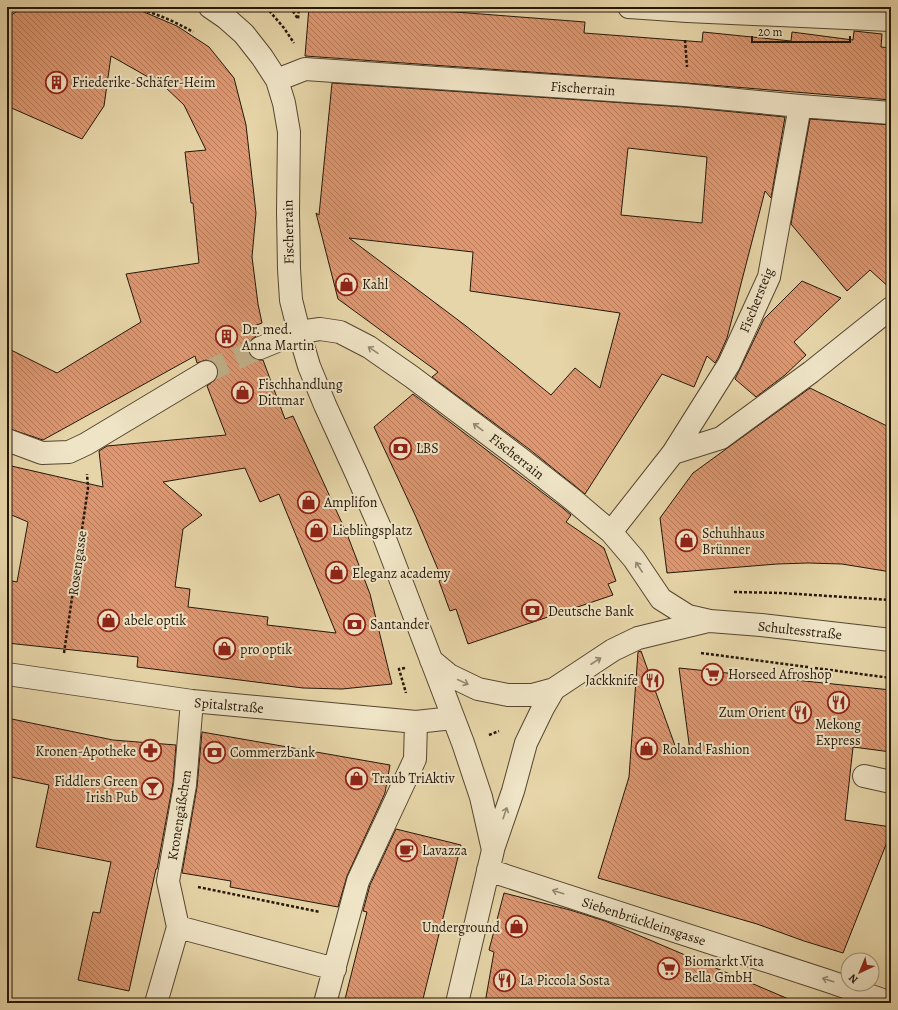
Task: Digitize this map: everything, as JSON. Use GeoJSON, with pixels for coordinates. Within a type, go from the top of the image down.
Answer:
{"type":"FeatureCollection","features":[{"type":"Feature","properties":{"kind":"street","name":"Fischerrain"},"geometry":{"type":"LineString","coordinates":[[210,7],[226,18],[244,34],[262,57],[277,80],[284,103],[289,132],[288,269],[291,300],[299,332],[325,405],[385,539],[463,743],[481,797],[490,860]]}},
{"type":"Feature","properties":{"kind":"street"},"geometry":{"type":"LineString","coordinates":[[629,7],[703,12],[891,20]]}},
{"type":"Feature","properties":{"kind":"street","name":"Fischerrain"},"geometry":{"type":"LineString","coordinates":[[277,80],[305,69],[685,95],[891,113]]}},
{"type":"Feature","properties":{"kind":"street","name":"Fischersteig"},"geometry":{"type":"LineString","coordinates":[[611,532],[672,453],[729,364],[769,277],[800,106]]}},
{"type":"Feature","properties":{"kind":"street"},"geometry":{"type":"LineString","coordinates":[[672,453],[721,438],[811,372],[891,308]]}},
{"type":"Feature","properties":{"kind":"street","name":"Fischerrain"},"geometry":{"type":"LineString","coordinates":[[299,332],[320,329],[340,332],[369,347],[412,377],[521,459],[611,532],[634,559],[661,599],[688,616],[710,621]]}},
{"type":"Feature","properties":{"kind":"street"},"geometry":{"type":"LineString","coordinates":[[260,348],[299,332]]}},
{"type":"Feature","properties":{"kind":"street"},"geometry":{"type":"LineString","coordinates":[[7,440],[42,453],[69,452],[86,444],[206,372]]}},
{"type":"Feature","properties":{"kind":"street"},"geometry":{"type":"LineString","coordinates":[[431,660],[449,675],[478,689],[508,695],[532,695],[554,689],[613,650],[638,638],[710,621]]}},
{"type":"Feature","properties":{"kind":"street","name":"Schultesstraße"},"geometry":{"type":"LineString","coordinates":[[710,621],[761,625],[891,640]]}},
{"type":"Feature","properties":{"kind":"street","name":"Spitalstraße"},"geometry":{"type":"LineString","coordinates":[[7,674],[192,702],[416,722],[453,718]]}},
{"type":"Feature","properties":{"kind":"street"},"geometry":{"type":"LineString","coordinates":[[457,1003],[490,860],[513,791],[526,743],[554,689]]}},
{"type":"Feature","properties":{"kind":"street","name":"Kronengäßchen"},"geometry":{"type":"LineString","coordinates":[[178,927],[168,881],[185,785],[192,702]]}},
{"type":"Feature","properties":{"kind":"street"},"geometry":{"type":"LineString","coordinates":[[325,1003],[358,881],[415,759],[416,722]]}},
{"type":"Feature","properties":{"kind":"street"},"geometry":{"type":"LineString","coordinates":[[864,776],[891,782]]}},
{"type":"Feature","properties":{"kind":"street","name":"Siebenbrückleinsgasse"},"geometry":{"type":"LineString","coordinates":[[490,860],[891,1003]]}},
{"type":"Feature","properties":{"kind":"street"},"geometry":{"type":"LineString","coordinates":[[156,1003],[178,927],[334,969]]}},
{"type":"Feature","properties":{"kind":"path"},"geometry":{"type":"LineString","coordinates":[[133,7],[177,22],[196,34]]}},
{"type":"Feature","properties":{"kind":"path"},"geometry":{"type":"LineString","coordinates":[[266,7],[284,28],[297,48],[305,69]]}},
{"type":"Feature","properties":{"kind":"path"},"geometry":{"type":"LineString","coordinates":[[290,7],[298,19],[299,7]]}},
{"type":"Feature","properties":{"kind":"path"},"geometry":{"type":"LineString","coordinates":[[685,41],[687,73]]}},
{"type":"Feature","properties":{"kind":"path","name":"Rosengasse"},"geometry":{"type":"LineString","coordinates":[[60,682],[88,488],[86,444]]}},
{"type":"Feature","properties":{"kind":"path"},"geometry":{"type":"LineString","coordinates":[[727,593],[782,592],[891,600]]}},
{"type":"Feature","properties":{"kind":"path"},"geometry":{"type":"LineString","coordinates":[[695,653],[891,678]]}},
{"type":"Feature","properties":{"kind":"path"},"geometry":{"type":"LineString","coordinates":[[168,881],[348,918]]}},
{"type":"Feature","properties":{"kind":"building"},"geometry":{"type":"Polygon","coordinates":[[[42,7],[125,7],[137,9],[177,26],[209,47],[234,78],[246,125],[256,213],[252,257],[262,323],[254,326],[256,336],[250,341],[248,352],[253,358],[263,360],[285,419],[293,416],[347,534],[370,594],[392,684],[342,689],[303,688],[137,667],[138,657],[7,643],[7,580],[17,582],[28,522],[7,513],[7,465],[103,487],[99,451],[107,446],[226,435],[207,386],[217,378],[217,366],[212,361],[206,360],[197,363],[195,356],[43,440],[7,428],[7,348],[57,373],[141,322],[126,274],[199,263],[193,203],[191,203],[185,152],[206,150],[184,105],[164,86],[111,56],[104,106],[82,139],[7,106],[7,23],[11,15],[21,9],[41,9],[42,7]],[[245,468],[163,482],[202,515],[183,529],[175,587],[190,589],[188,607],[268,617],[267,625],[336,633],[279,494],[260,502],[245,468]]]}},
{"type":"Feature","properties":{"kind":"building"},"geometry":{"type":"Polygon","coordinates":[[[309,7],[390,7],[585,22],[584,33],[702,42],[703,32],[791,41],[792,32],[853,40],[854,31],[882,34],[881,47],[891,48],[891,100],[686,83],[305,56],[309,7]]]}},
{"type":"Feature","properties":{"kind":"building"},"geometry":{"type":"Polygon","coordinates":[[[332,83],[684,107],[785,117],[771,198],[765,191],[727,338],[718,358],[715,363],[707,356],[694,387],[662,374],[585,494],[529,449],[432,377],[438,372],[338,299],[316,213],[319,215],[332,83]],[[628,148],[621,215],[702,223],[707,157],[628,148]],[[349,238],[466,326],[551,395],[575,368],[600,388],[620,313],[470,291],[473,252],[349,238]]]}},
{"type":"Feature","properties":{"kind":"building"},"geometry":{"type":"Polygon","coordinates":[[[810,119],[891,125],[891,289],[870,270],[847,291],[791,224],[810,119]]]}},
{"type":"Feature","properties":{"kind":"building"},"geometry":{"type":"Polygon","coordinates":[[[802,281],[841,298],[794,342],[806,355],[785,375],[756,397],[735,379],[764,319],[802,281]]]}},
{"type":"Feature","properties":{"kind":"building"},"geometry":{"type":"Polygon","coordinates":[[[810,388],[891,428],[891,572],[842,564],[808,563],[667,573],[660,518],[693,473],[810,388]]]}},
{"type":"Feature","properties":{"kind":"building"},"geometry":{"type":"Polygon","coordinates":[[[413,394],[564,509],[571,515],[566,522],[604,548],[616,581],[608,584],[613,595],[468,644],[456,609],[450,611],[439,581],[442,579],[416,517],[374,427],[413,394]]]}},
{"type":"Feature","properties":{"kind":"building"},"geometry":{"type":"Polygon","coordinates":[[[641,651],[678,754],[690,751],[679,668],[891,690],[891,752],[853,747],[845,820],[891,827],[891,832],[843,952],[804,941],[757,924],[598,878],[629,777],[638,652],[641,651]]]}},
{"type":"Feature","properties":{"kind":"building"},"geometry":{"type":"Polygon","coordinates":[[[7,718],[113,740],[176,745],[173,783],[157,869],[129,991],[78,980],[93,912],[100,913],[111,862],[36,847],[49,785],[7,776],[7,718]]]}},
{"type":"Feature","properties":{"kind":"building"},"geometry":{"type":"Polygon","coordinates":[[[202,732],[390,765],[385,793],[347,876],[338,907],[230,887],[231,881],[182,873],[197,787],[202,732]]]}},
{"type":"Feature","properties":{"kind":"building"},"geometry":{"type":"Polygon","coordinates":[[[396,829],[461,845],[422,1003],[344,1003],[367,912],[363,911],[370,885],[396,829]]]}},
{"type":"Feature","properties":{"kind":"building"},"geometry":{"type":"Polygon","coordinates":[[[504,893],[570,910],[605,921],[798,1003],[485,1003],[494,952],[489,950],[504,893]]]}},
{"type":"Feature","properties":{"kind":"tunnel"},"geometry":{"type":"LineString","coordinates":[[206,372],[260,348]]}},
{"type":"Feature","properties":{"kind":"place","name":"Friederike-Schäfer-Heim"},"geometry":{"type":"Point","coordinates":[57,82]}},
{"type":"Feature","properties":{"kind":"place","name":"Kahl"},"geometry":{"type":"Point","coordinates":[347,284]}},
{"type":"Feature","properties":{"kind":"place","name":"Dr. med. Anna Martin"},"geometry":{"type":"Point","coordinates":[226,337]}},
{"type":"Feature","properties":{"kind":"place","name":"Fischhandlung Dittmar"},"geometry":{"type":"Point","coordinates":[243,392]}},
{"type":"Feature","properties":{"kind":"place","name":"LBS"},"geometry":{"type":"Point","coordinates":[400,448]}},
{"type":"Feature","properties":{"kind":"place","name":"Amplifon"},"geometry":{"type":"Point","coordinates":[308,502]}},
{"type":"Feature","properties":{"kind":"place","name":"Lieblingsplatz"},"geometry":{"type":"Point","coordinates":[317,530]}},
{"type":"Feature","properties":{"kind":"place","name":"Schuhhaus Brünner"},"geometry":{"type":"Point","coordinates":[687,541]}},
{"type":"Feature","properties":{"kind":"place","name":"Eleganz academy"},"geometry":{"type":"Point","coordinates":[337,573]}},
{"type":"Feature","properties":{"kind":"place","name":"Deutsche Bank"},"geometry":{"type":"Point","coordinates":[533,611]}},
{"type":"Feature","properties":{"kind":"place","name":"abele optik"},"geometry":{"type":"Point","coordinates":[109,620]}},
{"type":"Feature","properties":{"kind":"place","name":"Santander"},"geometry":{"type":"Point","coordinates":[355,624]}},
{"type":"Feature","properties":{"kind":"place","name":"pro optik"},"geometry":{"type":"Point","coordinates":[224,649]}},
{"type":"Feature","properties":{"kind":"place","name":"Horseed Afroshop"},"geometry":{"type":"Point","coordinates":[713,674]}},
{"type":"Feature","properties":{"kind":"place","name":"Jackknife"},"geometry":{"type":"Point","coordinates":[653,680]}},
{"type":"Feature","properties":{"kind":"place","name":"Mekong Express"},"geometry":{"type":"Point","coordinates":[838,702]}},
{"type":"Feature","properties":{"kind":"place","name":"Zum Orient"},"geometry":{"type":"Point","coordinates":[801,712]}},
{"type":"Feature","properties":{"kind":"place","name":"Roland Fashion"},"geometry":{"type":"Point","coordinates":[647,749]}},
{"type":"Feature","properties":{"kind":"place","name":"Kronen-Apotheke"},"geometry":{"type":"Point","coordinates":[151,751]}},
{"type":"Feature","properties":{"kind":"place","name":"Commerzbank"},"geometry":{"type":"Point","coordinates":[215,752]}},
{"type":"Feature","properties":{"kind":"place","name":"Traub TriAktiv"},"geometry":{"type":"Point","coordinates":[356,778]}},
{"type":"Feature","properties":{"kind":"place","name":"Fiddlers Green Irish Pub"},"geometry":{"type":"Point","coordinates":[153,789]}},
{"type":"Feature","properties":{"kind":"place","name":"Lavazza"},"geometry":{"type":"Point","coordinates":[407,850]}},
{"type":"Feature","properties":{"kind":"place","name":"Underground"},"geometry":{"type":"Point","coordinates":[516,927]}},
{"type":"Feature","properties":{"kind":"place","name":"Biomarkt Vita Bella GmbH"},"geometry":{"type":"Point","coordinates":[669,969]}},
{"type":"Feature","properties":{"kind":"place","name":"La Piccola Sosta"},"geometry":{"type":"Point","coordinates":[504,980]}}]}
